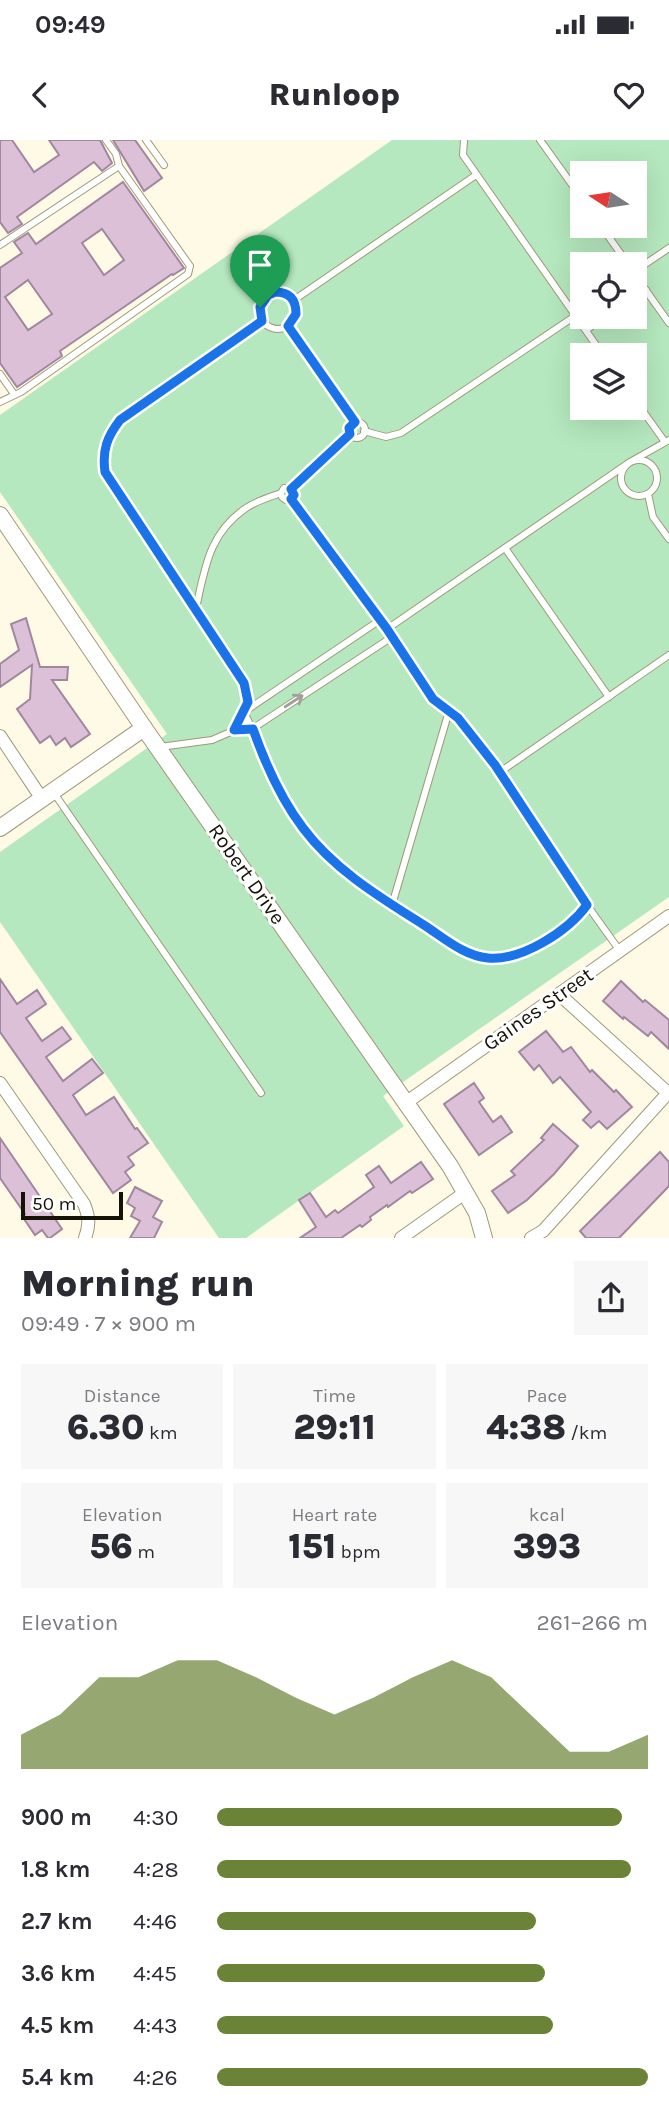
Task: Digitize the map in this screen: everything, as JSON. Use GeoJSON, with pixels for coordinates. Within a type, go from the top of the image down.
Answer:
{"type":"FeatureCollection","features":[{"type":"Feature","properties":{"kind":"street","name":"Robert Drive"},"geometry":{"type":"LineString","coordinates":[[0,515],[144,728],[407,1102],[466,1192],[477,1213],[484,1238]]}},
{"type":"Feature","properties":{"kind":"street"},"geometry":{"type":"LineString","coordinates":[[0,828],[144,728]]}},
{"type":"Feature","properties":{"kind":"street"},"geometry":{"type":"LineString","coordinates":[[0,736],[47,796]]}},
{"type":"Feature","properties":{"kind":"street","name":"Gaines Street"},"geometry":{"type":"LineString","coordinates":[[407,1102],[669,916]]}},
{"type":"Feature","properties":{"kind":"street"},"geometry":{"type":"LineString","coordinates":[[531,1238],[542,1231],[668,1093],[559,994]]}},
{"type":"Feature","properties":{"kind":"street"},"geometry":{"type":"LineString","coordinates":[[0,1083],[84,1204],[89,1215],[87,1234]]}},
{"type":"Feature","properties":{"kind":"street"},"geometry":{"type":"LineString","coordinates":[[401,1238],[466,1192]]}},
{"type":"Feature","properties":{"kind":"lane"},"geometry":{"type":"LineString","coordinates":[[0,402],[22,391],[188,274],[190,266],[119,166],[116,155],[106,140]]}},
{"type":"Feature","properties":{"kind":"lane"},"geometry":{"type":"LineString","coordinates":[[146,140],[164,165]]}},
{"type":"Feature","properties":{"kind":"lane"},"geometry":{"type":"LineString","coordinates":[[464,140],[463,155],[570,309]]}},
{"type":"Feature","properties":{"kind":"lane"},"geometry":{"type":"LineString","coordinates":[[540,140],[570,182]]}},
{"type":"Feature","properties":{"kind":"lane"},"geometry":{"type":"LineString","coordinates":[[0,245],[119,166]]}},
{"type":"Feature","properties":{"kind":"lane"},"geometry":{"type":"LineString","coordinates":[[294,300],[476,175]]}},
{"type":"Feature","properties":{"kind":"lane"},"geometry":{"type":"LineString","coordinates":[[647,264],[669,248]]}},
{"type":"Feature","properties":{"kind":"lane"},"geometry":{"type":"LineString","coordinates":[[647,291],[669,323]]}},
{"type":"Feature","properties":{"kind":"lane"},"geometry":{"type":"LineString","coordinates":[[282,292],[294,300],[296,314],[288,326],[274,329],[262,321],[260,307],[268,295],[282,292]]}},
{"type":"Feature","properties":{"kind":"lane"},"geometry":{"type":"LineString","coordinates":[[364,431],[386,437],[401,433],[570,319]]}},
{"type":"Feature","properties":{"kind":"lane"},"geometry":{"type":"LineString","coordinates":[[234,730],[248,702],[244,683],[105,472],[103,457],[108,436],[120,420],[262,321]]}},
{"type":"Feature","properties":{"kind":"lane"},"geometry":{"type":"LineString","coordinates":[[288,326],[355,422],[363,426],[364,431]]}},
{"type":"Feature","properties":{"kind":"lane"},"geometry":{"type":"LineString","coordinates":[[586,330],[595,343]]}},
{"type":"Feature","properties":{"kind":"lane"},"geometry":{"type":"LineString","coordinates":[[0,374],[14,394]]}},
{"type":"Feature","properties":{"kind":"lane"},"geometry":{"type":"LineString","coordinates":[[387,629],[630,462],[667,441],[647,415]]}},
{"type":"Feature","properties":{"kind":"lane"},"geometry":{"type":"LineString","coordinates":[[350,434],[349,428],[355,422]]}},
{"type":"Feature","properties":{"kind":"lane"},"geometry":{"type":"LineString","coordinates":[[350,434],[358,437],[364,431]]}},
{"type":"Feature","properties":{"kind":"lane"},"geometry":{"type":"LineString","coordinates":[[291,489],[350,434]]}},
{"type":"Feature","properties":{"kind":"lane"},"geometry":{"type":"LineString","coordinates":[[644,461],[655,469],[656,483],[648,494],[634,496],[623,487],[621,473],[630,462],[644,461]]}},
{"type":"Feature","properties":{"kind":"lane"},"geometry":{"type":"LineString","coordinates":[[196,608],[208,554],[226,525],[247,507],[281,493],[284,488],[291,489]]}},
{"type":"Feature","properties":{"kind":"lane"},"geometry":{"type":"LineString","coordinates":[[291,489],[294,495],[291,499]]}},
{"type":"Feature","properties":{"kind":"lane"},"geometry":{"type":"LineString","coordinates":[[281,493],[284,499],[291,499]]}},
{"type":"Feature","properties":{"kind":"lane"},"geometry":{"type":"LineString","coordinates":[[648,494],[653,517],[669,539]]}},
{"type":"Feature","properties":{"kind":"lane"},"geometry":{"type":"LineString","coordinates":[[291,499],[387,629],[433,699],[458,718],[500,772],[620,951]]}},
{"type":"Feature","properties":{"kind":"lane"},"geometry":{"type":"LineString","coordinates":[[505,548],[609,696]]}},
{"type":"Feature","properties":{"kind":"lane"},"geometry":{"type":"LineString","coordinates":[[244,712],[380,620]]}},
{"type":"Feature","properties":{"kind":"lane"},"geometry":{"type":"LineString","coordinates":[[158,747],[212,740],[234,730],[253,729],[392,637]]}},
{"type":"Feature","properties":{"kind":"lane"},"geometry":{"type":"LineString","coordinates":[[500,772],[669,655]]}},
{"type":"Feature","properties":{"kind":"lane"},"geometry":{"type":"LineString","coordinates":[[393,905],[449,711]]}},
{"type":"Feature","properties":{"kind":"lane"},"geometry":{"type":"LineString","coordinates":[[244,712],[281,791],[303,828],[334,862],[393,905],[464,951],[487,958],[505,957],[528,950],[576,920],[587,905]]}},
{"type":"Feature","properties":{"kind":"lane"},"geometry":{"type":"LineString","coordinates":[[47,796],[261,1093]]}},
{"type":"Feature","properties":{"kind":"green space"},"geometry":{"type":"Polygon","coordinates":[[[392,140],[669,140],[669,897],[383,1096],[404,1126],[246,1238],[219,1238],[0,922],[0,852],[167,734],[0,492],[0,415],[392,140]]]}},
{"type":"Feature","properties":{"kind":"building"},"geometry":{"type":"Polygon","coordinates":[[[0,140],[12,140],[34,172],[59,155],[49,140],[100,140],[112,163],[102,171],[94,162],[17,217],[22,224],[8,233],[0,222],[0,140]]]}},
{"type":"Feature","properties":{"kind":"building"},"geometry":{"type":"Polygon","coordinates":[[[113,140],[135,140],[162,178],[144,191],[113,140]]]}},
{"type":"Feature","properties":{"kind":"building"},"geometry":{"type":"Polygon","coordinates":[[[123,182],[184,268],[60,351],[62,356],[17,387],[0,363],[0,268],[22,253],[14,242],[28,233],[36,244],[123,182]],[[102,229],[82,243],[104,275],[124,260],[102,229]],[[28,280],[5,297],[28,330],[52,314],[28,280]]]}},
{"type":"Feature","properties":{"kind":"building"},"geometry":{"type":"Polygon","coordinates":[[[26,618],[40,667],[68,667],[67,680],[52,680],[90,734],[71,747],[65,738],[56,745],[50,736],[40,743],[17,709],[30,699],[32,665],[0,687],[0,664],[19,650],[11,624],[26,618]]]}},
{"type":"Feature","properties":{"kind":"building"},"geometry":{"type":"Polygon","coordinates":[[[0,979],[17,1004],[37,990],[46,1004],[26,1018],[42,1041],[62,1027],[71,1039],[46,1057],[63,1081],[92,1059],[103,1073],[73,1095],[86,1115],[114,1097],[135,1129],[137,1128],[148,1143],[128,1157],[134,1165],[125,1172],[131,1180],[113,1193],[0,1032],[0,979]]]}},
{"type":"Feature","properties":{"kind":"building"},"geometry":{"type":"Polygon","coordinates":[[[621,981],[643,1002],[645,1000],[669,1020],[669,1049],[651,1032],[648,1036],[603,1001],[621,981]]]}},
{"type":"Feature","properties":{"kind":"building"},"geometry":{"type":"Polygon","coordinates":[[[546,1031],[563,1052],[571,1047],[590,1072],[592,1070],[614,1092],[616,1090],[632,1107],[607,1129],[599,1121],[591,1128],[583,1120],[591,1112],[560,1077],[553,1083],[539,1065],[534,1070],[519,1052],[546,1031]]]}},
{"type":"Feature","properties":{"kind":"building"},"geometry":{"type":"Polygon","coordinates":[[[474,1083],[484,1098],[479,1102],[493,1122],[501,1116],[512,1132],[479,1155],[444,1104],[474,1083]]]}},
{"type":"Feature","properties":{"kind":"building"},"geometry":{"type":"Polygon","coordinates":[[[553,1124],[578,1146],[527,1200],[508,1213],[492,1191],[515,1175],[511,1171],[544,1140],[541,1138],[553,1124]]]}},
{"type":"Feature","properties":{"kind":"building"},"geometry":{"type":"Polygon","coordinates":[[[0,1138],[62,1229],[50,1238],[42,1230],[35,1235],[22,1216],[25,1214],[0,1178],[0,1138]]]}},
{"type":"Feature","properties":{"kind":"building"},"geometry":{"type":"Polygon","coordinates":[[[660,1152],[669,1162],[669,1186],[619,1238],[586,1238],[580,1231],[660,1152]]]}},
{"type":"Feature","properties":{"kind":"building"},"geometry":{"type":"Polygon","coordinates":[[[421,1162],[433,1179],[388,1207],[387,1205],[370,1217],[371,1220],[362,1227],[360,1225],[341,1238],[300,1238],[316,1227],[299,1200],[310,1193],[326,1217],[335,1210],[338,1213],[374,1187],[366,1175],[379,1166],[391,1183],[421,1162]]]}},
{"type":"Feature","properties":{"kind":"building"},"geometry":{"type":"Polygon","coordinates":[[[135,1187],[162,1201],[153,1217],[162,1222],[154,1238],[130,1238],[140,1221],[131,1216],[135,1208],[127,1203],[135,1187]]]}},
{"type":"Feature","properties":{"kind":"route"},"geometry":{"type":"LineString","coordinates":[[275,292],[282,292],[294,300],[296,314],[294,321],[288,326],[355,422],[349,428],[350,434],[291,489],[294,495],[291,499],[387,629],[433,699],[458,718],[495,765],[587,905],[576,920],[528,950],[505,957],[487,958],[464,951],[351,876],[317,845],[286,801],[253,729],[234,730],[248,702],[244,683],[105,472],[103,457],[108,436],[120,420],[262,321],[260,307],[262,300],[275,292]]}}]}
